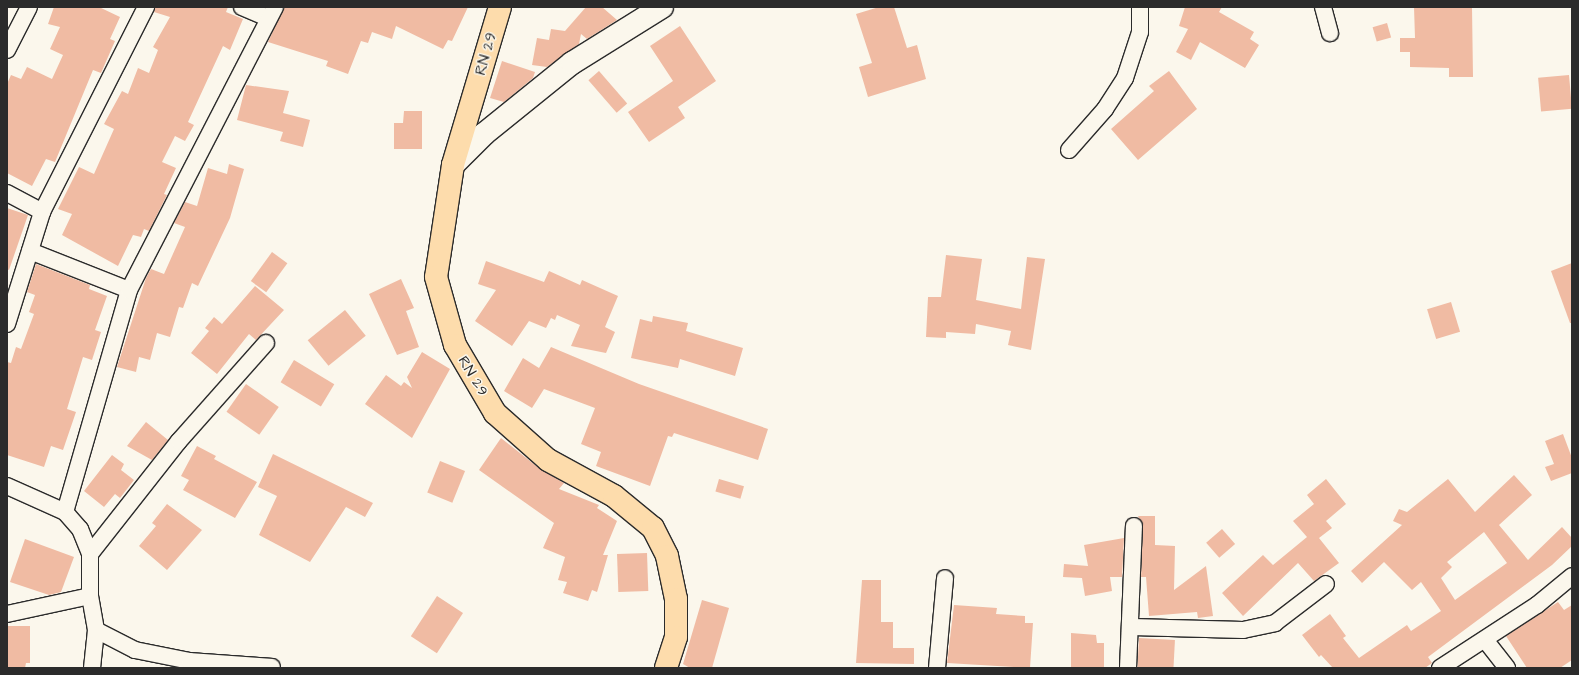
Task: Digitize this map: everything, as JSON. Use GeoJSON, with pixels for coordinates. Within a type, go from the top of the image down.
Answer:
{"type":"FeatureCollection","features":[{"type":"Feature","properties":{"kind":"main road","name":"RN 29"},"geometry":{"type":"LineString","coordinates":[[500,7],[453,165],[436,277],[455,345],[495,414],[548,460],[614,496],[653,528],[667,556],[676,599],[676,637],[666,668]]}},
{"type":"Feature","properties":{"kind":"main road"},"geometry":{"type":"LineString","coordinates":[[453,165],[484,134],[572,63],[662,7]]}},
{"type":"Feature","properties":{"kind":"street"},"geometry":{"type":"LineString","coordinates":[[7,50],[29,7]]}},
{"type":"Feature","properties":{"kind":"street"},"geometry":{"type":"LineString","coordinates":[[7,324],[10,306],[30,251],[42,212],[146,7]]}},
{"type":"Feature","properties":{"kind":"street"},"geometry":{"type":"LineString","coordinates":[[65,512],[129,290],[272,13],[242,7]]}},
{"type":"Feature","properties":{"kind":"street"},"geometry":{"type":"LineString","coordinates":[[1069,150],[1105,109],[1125,78],[1140,32],[1140,7]]}},
{"type":"Feature","properties":{"kind":"street"},"geometry":{"type":"LineString","coordinates":[[1323,7],[1330,33]]}},
{"type":"Feature","properties":{"kind":"street"},"geometry":{"type":"LineString","coordinates":[[7,194],[42,212]]}},
{"type":"Feature","properties":{"kind":"street"},"geometry":{"type":"LineString","coordinates":[[30,251],[129,290]]}},
{"type":"Feature","properties":{"kind":"street"},"geometry":{"type":"LineString","coordinates":[[90,554],[179,441],[266,343]]}},
{"type":"Feature","properties":{"kind":"street"},"geometry":{"type":"LineString","coordinates":[[7,486],[65,512],[80,528],[90,554],[90,596],[96,630],[92,668]]}},
{"type":"Feature","properties":{"kind":"street"},"geometry":{"type":"LineString","coordinates":[[1128,668],[1132,627],[1134,526]]}},
{"type":"Feature","properties":{"kind":"street"},"geometry":{"type":"LineString","coordinates":[[1440,668],[1486,640],[1572,576]]}},
{"type":"Feature","properties":{"kind":"street"},"geometry":{"type":"LineString","coordinates":[[937,668],[945,578]]}},
{"type":"Feature","properties":{"kind":"street"},"geometry":{"type":"LineString","coordinates":[[1132,627],[1243,630],[1262,626],[1275,623],[1326,584]]}},
{"type":"Feature","properties":{"kind":"street"},"geometry":{"type":"LineString","coordinates":[[7,614],[90,596]]}},
{"type":"Feature","properties":{"kind":"street"},"geometry":{"type":"LineString","coordinates":[[96,630],[135,650],[190,661],[272,667]]}},
{"type":"Feature","properties":{"kind":"street"},"geometry":{"type":"LineString","coordinates":[[1486,640],[1508,668]]}},
{"type":"Feature","properties":{"kind":"building"},"geometry":{"type":"Polygon","coordinates":[[[54,7],[99,7],[120,17],[110,39],[115,41],[101,73],[93,70],[55,162],[46,159],[32,186],[7,173],[7,84],[11,75],[21,79],[27,67],[52,79],[63,55],[50,49],[60,27],[48,24],[54,7]]]}},
{"type":"Feature","properties":{"kind":"building"},"geometry":{"type":"Polygon","coordinates":[[[155,7],[228,7],[226,12],[243,19],[230,50],[223,46],[188,122],[194,125],[185,141],[175,136],[162,162],[176,168],[164,194],[167,195],[149,231],[144,229],[141,237],[133,235],[118,266],[62,235],[72,214],[58,209],[79,167],[94,174],[114,129],[104,124],[122,91],[128,94],[138,68],[149,73],[158,50],[153,47],[170,17],[154,12],[155,7]]]}},
{"type":"Feature","properties":{"kind":"building"},"geometry":{"type":"Polygon","coordinates":[[[284,7],[468,7],[452,41],[448,40],[443,49],[396,26],[392,39],[372,32],[368,43],[361,41],[348,74],[326,66],[328,61],[268,42],[284,7]]]}},
{"type":"Feature","properties":{"kind":"building"},"geometry":{"type":"Polygon","coordinates":[[[586,7],[602,7],[617,20],[587,39],[581,34],[579,44],[547,67],[532,65],[537,38],[549,40],[551,29],[565,31],[586,7]]]}},
{"type":"Feature","properties":{"kind":"building"},"geometry":{"type":"Polygon","coordinates":[[[879,7],[894,7],[907,48],[917,45],[926,79],[868,97],[859,67],[872,63],[856,14],[879,7]]]}},
{"type":"Feature","properties":{"kind":"building"},"geometry":{"type":"Polygon","coordinates":[[[1185,7],[1222,7],[1219,12],[1254,32],[1250,39],[1259,45],[1245,68],[1200,42],[1191,60],[1176,52],[1188,29],[1179,26],[1185,7]]]}},
{"type":"Feature","properties":{"kind":"building"},"geometry":{"type":"Polygon","coordinates":[[[1414,7],[1472,7],[1473,77],[1449,77],[1449,68],[1410,67],[1410,52],[1400,52],[1400,38],[1415,38],[1414,7]]]}},
{"type":"Feature","properties":{"kind":"building"},"geometry":{"type":"Polygon","coordinates":[[[1387,23],[1391,37],[1377,42],[1373,27],[1387,23]]]}},
{"type":"Feature","properties":{"kind":"building"},"geometry":{"type":"Polygon","coordinates":[[[680,26],[716,81],[678,107],[685,118],[649,142],[628,112],[673,81],[650,46],[680,26]]]}},
{"type":"Feature","properties":{"kind":"building"},"geometry":{"type":"Polygon","coordinates":[[[502,61],[535,72],[533,78],[504,102],[490,98],[502,61]]]}},
{"type":"Feature","properties":{"kind":"building"},"geometry":{"type":"Polygon","coordinates":[[[599,71],[627,103],[617,113],[588,80],[599,71]]]}},
{"type":"Feature","properties":{"kind":"building"},"geometry":{"type":"Polygon","coordinates":[[[1169,71],[1197,109],[1138,160],[1111,129],[1154,91],[1149,86],[1169,71]]]}},
{"type":"Feature","properties":{"kind":"building"},"geometry":{"type":"Polygon","coordinates":[[[1569,75],[1572,109],[1541,112],[1538,78],[1569,75]]]}},
{"type":"Feature","properties":{"kind":"building"},"geometry":{"type":"Polygon","coordinates":[[[246,85],[289,91],[283,113],[310,120],[303,147],[280,141],[283,132],[237,120],[246,85]]]}},
{"type":"Feature","properties":{"kind":"building"},"geometry":{"type":"Polygon","coordinates":[[[404,111],[422,111],[422,149],[394,149],[394,123],[403,123],[404,111]]]}},
{"type":"Feature","properties":{"kind":"building"},"geometry":{"type":"Polygon","coordinates":[[[229,164],[244,169],[230,218],[198,286],[192,283],[183,308],[179,307],[170,337],[157,333],[150,360],[139,357],[136,372],[117,367],[146,278],[151,269],[164,274],[185,227],[174,223],[185,202],[197,206],[208,168],[227,174],[229,164]]]}},
{"type":"Feature","properties":{"kind":"building"},"geometry":{"type":"Polygon","coordinates":[[[7,208],[28,215],[9,270],[7,269],[7,208]]]}},
{"type":"Feature","properties":{"kind":"building"},"geometry":{"type":"Polygon","coordinates":[[[272,252],[287,263],[266,292],[251,281],[272,252]]]}},
{"type":"Feature","properties":{"kind":"building"},"geometry":{"type":"Polygon","coordinates":[[[946,255],[982,259],[976,300],[1021,309],[1027,257],[1045,259],[1031,350],[1008,345],[1011,331],[976,324],[975,334],[946,332],[946,338],[926,337],[928,297],[941,297],[946,255]]]}},
{"type":"Feature","properties":{"kind":"building"},"geometry":{"type":"Polygon","coordinates":[[[486,261],[544,282],[549,271],[580,285],[582,280],[618,296],[605,327],[615,332],[606,353],[571,346],[580,325],[557,315],[555,320],[551,318],[546,328],[529,321],[512,346],[475,321],[496,290],[478,284],[486,261]]]}},
{"type":"Feature","properties":{"kind":"building"},"geometry":{"type":"Polygon","coordinates":[[[1572,263],[1572,323],[1570,323],[1551,271],[1572,263]]]}},
{"type":"Feature","properties":{"kind":"building"},"geometry":{"type":"Polygon","coordinates":[[[36,264],[90,285],[89,289],[107,296],[95,330],[101,332],[92,360],[83,357],[67,409],[76,412],[63,450],[51,446],[44,467],[7,455],[7,362],[11,363],[16,347],[21,349],[34,314],[29,312],[35,295],[27,292],[36,264]]]}},
{"type":"Feature","properties":{"kind":"building"},"geometry":{"type":"Polygon","coordinates":[[[401,279],[414,308],[406,311],[419,347],[397,355],[369,294],[401,279]]]}},
{"type":"Feature","properties":{"kind":"building"},"geometry":{"type":"Polygon","coordinates":[[[255,286],[284,310],[256,340],[249,334],[217,374],[191,353],[209,331],[205,328],[214,317],[222,324],[255,286]]]}},
{"type":"Feature","properties":{"kind":"building"},"geometry":{"type":"Polygon","coordinates":[[[1451,302],[1460,332],[1436,339],[1427,309],[1451,302]]]}},
{"type":"Feature","properties":{"kind":"building"},"geometry":{"type":"Polygon","coordinates":[[[345,310],[366,336],[328,366],[308,340],[345,310]]]}},
{"type":"Feature","properties":{"kind":"building"},"geometry":{"type":"Polygon","coordinates":[[[653,316],[688,323],[686,331],[743,348],[735,376],[680,359],[678,368],[631,358],[640,319],[652,322],[653,316]]]}},
{"type":"Feature","properties":{"kind":"building"},"geometry":{"type":"Polygon","coordinates":[[[551,347],[639,384],[768,429],[758,460],[674,433],[672,437],[668,436],[650,486],[596,466],[601,452],[581,444],[595,408],[544,389],[532,408],[504,391],[523,358],[539,368],[551,347]]]}},
{"type":"Feature","properties":{"kind":"building"},"geometry":{"type":"Polygon","coordinates":[[[422,352],[450,369],[412,438],[365,404],[386,375],[401,386],[404,382],[412,388],[407,377],[422,352]]]}},
{"type":"Feature","properties":{"kind":"building"},"geometry":{"type":"Polygon","coordinates":[[[294,360],[334,384],[321,406],[281,382],[294,360]]]}},
{"type":"Feature","properties":{"kind":"building"},"geometry":{"type":"Polygon","coordinates":[[[246,384],[279,407],[259,435],[226,412],[246,384]]]}},
{"type":"Feature","properties":{"kind":"building"},"geometry":{"type":"Polygon","coordinates":[[[146,422],[168,440],[152,460],[127,446],[146,422]]]}},
{"type":"Feature","properties":{"kind":"building"},"geometry":{"type":"Polygon","coordinates":[[[1563,434],[1572,458],[1572,473],[1551,481],[1545,467],[1554,464],[1545,441],[1563,434]]]}},
{"type":"Feature","properties":{"kind":"building"},"geometry":{"type":"Polygon","coordinates":[[[501,438],[540,469],[564,483],[559,489],[599,505],[597,508],[617,521],[603,555],[608,555],[597,592],[592,590],[588,601],[563,593],[567,582],[558,580],[565,557],[543,548],[554,523],[479,470],[501,438]]]}},
{"type":"Feature","properties":{"kind":"building"},"geometry":{"type":"Polygon","coordinates":[[[197,446],[216,456],[214,459],[257,482],[235,518],[183,490],[189,480],[181,476],[197,446]]]}},
{"type":"Feature","properties":{"kind":"building"},"geometry":{"type":"Polygon","coordinates":[[[273,454],[373,503],[365,517],[346,507],[310,562],[259,535],[277,496],[258,487],[273,454]]]}},
{"type":"Feature","properties":{"kind":"building"},"geometry":{"type":"Polygon","coordinates":[[[112,455],[124,464],[121,470],[134,480],[120,498],[115,494],[104,507],[84,491],[112,455]]]}},
{"type":"Feature","properties":{"kind":"building"},"geometry":{"type":"Polygon","coordinates":[[[440,461],[465,471],[452,503],[427,493],[440,461]]]}},
{"type":"Feature","properties":{"kind":"building"},"geometry":{"type":"Polygon","coordinates":[[[1514,475],[1532,495],[1499,525],[1528,560],[1562,527],[1572,538],[1572,546],[1552,565],[1428,657],[1432,663],[1425,668],[1333,668],[1321,655],[1319,657],[1302,635],[1330,614],[1346,636],[1343,638],[1359,658],[1407,625],[1411,631],[1441,611],[1421,582],[1412,590],[1384,562],[1362,583],[1351,571],[1402,525],[1393,521],[1399,509],[1407,512],[1448,479],[1475,512],[1514,475]],[[1484,532],[1447,562],[1452,567],[1441,578],[1455,600],[1507,563],[1484,532]]]}},
{"type":"Feature","properties":{"kind":"building"},"geometry":{"type":"Polygon","coordinates":[[[719,479],[744,486],[740,499],[715,491],[719,479]]]}},
{"type":"Feature","properties":{"kind":"building"},"geometry":{"type":"Polygon","coordinates":[[[1326,479],[1346,504],[1326,521],[1332,528],[1319,538],[1339,563],[1314,581],[1298,563],[1243,616],[1222,593],[1263,555],[1273,565],[1307,537],[1293,521],[1314,504],[1307,495],[1326,479]]]}},
{"type":"Feature","properties":{"kind":"building"},"geometry":{"type":"Polygon","coordinates":[[[167,504],[202,530],[167,570],[139,546],[156,526],[152,523],[167,504]]]}},
{"type":"Feature","properties":{"kind":"building"},"geometry":{"type":"Polygon","coordinates":[[[1138,516],[1155,516],[1155,545],[1175,546],[1174,590],[1206,566],[1213,616],[1198,618],[1197,612],[1149,616],[1146,577],[1141,577],[1143,526],[1138,516]]]}},
{"type":"Feature","properties":{"kind":"building"},"geometry":{"type":"Polygon","coordinates":[[[1222,529],[1235,544],[1219,558],[1206,543],[1222,529]]]}},
{"type":"Feature","properties":{"kind":"building"},"geometry":{"type":"Polygon","coordinates":[[[1124,538],[1122,577],[1110,577],[1112,591],[1085,596],[1082,578],[1063,577],[1064,564],[1088,566],[1084,545],[1124,538]]]}},
{"type":"Feature","properties":{"kind":"building"},"geometry":{"type":"Polygon","coordinates":[[[25,539],[74,557],[61,592],[49,595],[10,582],[25,539]]]}},
{"type":"Feature","properties":{"kind":"building"},"geometry":{"type":"Polygon","coordinates":[[[647,553],[648,591],[618,592],[617,554],[647,553]]]}},
{"type":"Feature","properties":{"kind":"building"},"geometry":{"type":"Polygon","coordinates":[[[862,580],[881,580],[881,622],[893,622],[893,648],[914,648],[914,664],[856,663],[862,580]]]}},
{"type":"Feature","properties":{"kind":"building"},"geometry":{"type":"Polygon","coordinates":[[[437,596],[463,613],[437,653],[411,636],[437,596]]]}},
{"type":"Feature","properties":{"kind":"building"},"geometry":{"type":"Polygon","coordinates":[[[702,600],[729,608],[712,668],[690,668],[683,664],[702,600]]]}},
{"type":"Feature","properties":{"kind":"building"},"geometry":{"type":"Polygon","coordinates":[[[1558,602],[1564,610],[1572,605],[1572,660],[1560,668],[1527,668],[1506,636],[1558,602]]]}},
{"type":"Feature","properties":{"kind":"building"},"geometry":{"type":"Polygon","coordinates":[[[954,605],[997,608],[996,614],[1025,616],[1025,623],[1033,623],[1030,668],[947,663],[954,605]]]}},
{"type":"Feature","properties":{"kind":"building"},"geometry":{"type":"Polygon","coordinates":[[[7,626],[30,626],[30,663],[26,663],[25,668],[7,668],[7,626]]]}},
{"type":"Feature","properties":{"kind":"building"},"geometry":{"type":"Polygon","coordinates":[[[1071,633],[1096,635],[1097,643],[1104,643],[1104,668],[1071,668],[1071,633]]]}},
{"type":"Feature","properties":{"kind":"building"},"geometry":{"type":"Polygon","coordinates":[[[1139,638],[1175,640],[1173,668],[1137,668],[1139,638]]]}}]}
